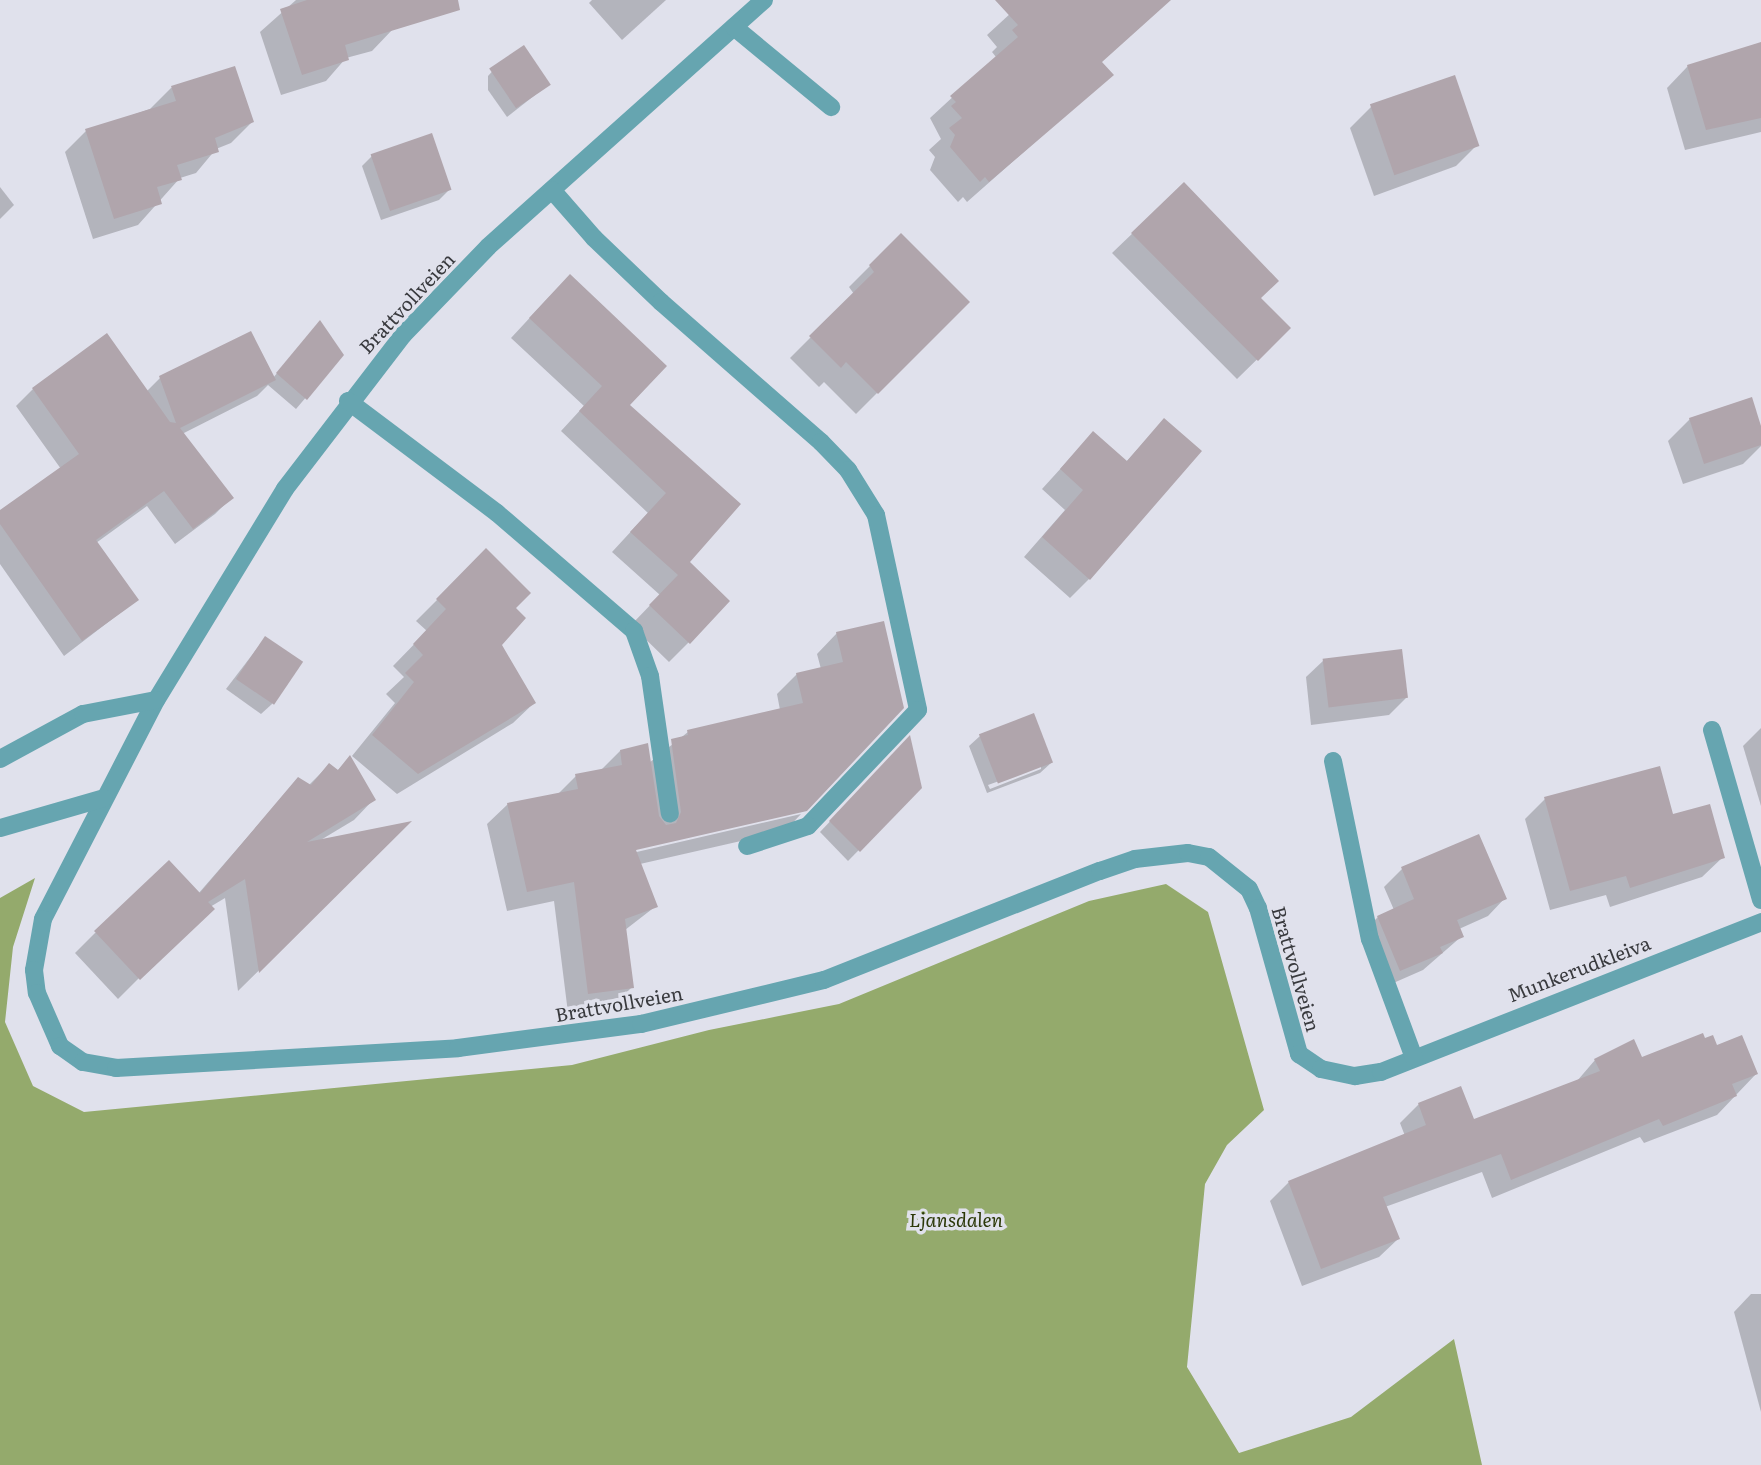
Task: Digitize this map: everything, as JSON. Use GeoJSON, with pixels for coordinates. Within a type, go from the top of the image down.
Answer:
{"type":"FeatureCollection","features":[{"type":"Feature","properties":{"kind":"street","name":"Brattvollveien"},"geometry":{"type":"LineString","coordinates":[[764,0],[488,247],[412,326],[348,401],[285,489],[156,700],[43,919],[34,970],[37,993],[60,1046],[83,1062],[116,1068],[413,1051],[641,1024],[824,980],[1100,871],[1135,859],[1188,853],[1209,857],[1249,889],[1258,908],[1299,1054]]}},
{"type":"Feature","properties":{"kind":"street"},"geometry":{"type":"LineString","coordinates":[[734,27],[831,107]]}},
{"type":"Feature","properties":{"kind":"street"},"geometry":{"type":"LineString","coordinates":[[552,190],[594,238],[661,302],[821,442],[848,470],[876,515],[918,710],[808,826],[747,846]]}},
{"type":"Feature","properties":{"kind":"street"},"geometry":{"type":"LineString","coordinates":[[348,401],[496,513],[634,631],[650,676],[670,814]]}},
{"type":"Feature","properties":{"kind":"street"},"geometry":{"type":"LineString","coordinates":[[0,759],[83,714],[156,700]]}},
{"type":"Feature","properties":{"kind":"street"},"geometry":{"type":"LineString","coordinates":[[1712,730],[1761,900]]}},
{"type":"Feature","properties":{"kind":"street"},"geometry":{"type":"LineString","coordinates":[[1333,761],[1370,939],[1414,1058]]}},
{"type":"Feature","properties":{"kind":"street"},"geometry":{"type":"LineString","coordinates":[[0,828],[104,798]]}},
{"type":"Feature","properties":{"kind":"street","name":"Munkerudkleiva"},"geometry":{"type":"LineString","coordinates":[[1299,1054],[1321,1069],[1355,1076],[1381,1072],[1761,922]]}},
{"type":"Feature","properties":{"kind":"green space","name":"Ljansdalen"},"geometry":{"type":"Polygon","coordinates":[[[35,878],[13,947],[5,1022],[33,1086],[84,1112],[572,1065],[709,1030],[839,1004],[1089,901],[1166,884],[1208,912],[1264,1110],[1227,1145],[1205,1184],[1187,1367],[1239,1453],[1351,1417],[1454,1339],[1482,1465],[0,1465],[0,898],[35,878]]]}},
{"type":"Feature","properties":{"kind":"building"},"geometry":{"type":"Polygon","coordinates":[[[307,0],[458,0],[460,10],[345,45],[349,60],[302,75],[280,9],[307,0]]]}},
{"type":"Feature","properties":{"kind":"building"},"geometry":{"type":"Polygon","coordinates":[[[995,0],[1171,0],[1102,62],[1114,75],[989,182],[985,177],[980,182],[950,147],[955,135],[949,128],[962,118],[951,106],[956,102],[950,96],[1018,37],[1012,30],[1018,25],[995,0]]]}},
{"type":"Feature","properties":{"kind":"building"},"geometry":{"type":"Polygon","coordinates":[[[1761,42],[1761,118],[1706,130],[1687,65],[1761,42]]]}},
{"type":"Feature","properties":{"kind":"building"},"geometry":{"type":"Polygon","coordinates":[[[524,45],[551,85],[516,108],[489,68],[524,45]]]}},
{"type":"Feature","properties":{"kind":"building"},"geometry":{"type":"Polygon","coordinates":[[[235,66],[254,122],[215,138],[219,152],[177,165],[182,180],[157,187],[162,204],[114,219],[85,129],[176,101],[171,86],[235,66]]]}},
{"type":"Feature","properties":{"kind":"building"},"geometry":{"type":"Polygon","coordinates":[[[1455,75],[1479,146],[1394,175],[1370,104],[1455,75]]]}},
{"type":"Feature","properties":{"kind":"building"},"geometry":{"type":"Polygon","coordinates":[[[432,133],[452,190],[390,211],[371,154],[432,133]]]}},
{"type":"Feature","properties":{"kind":"building"},"geometry":{"type":"Polygon","coordinates":[[[1184,182],[1279,281],[1261,298],[1291,328],[1258,361],[1131,233],[1184,182]]]}},
{"type":"Feature","properties":{"kind":"building"},"geometry":{"type":"Polygon","coordinates":[[[901,233],[970,302],[878,394],[846,362],[841,368],[809,336],[874,272],[869,265],[901,233]]]}},
{"type":"Feature","properties":{"kind":"building"},"geometry":{"type":"Polygon","coordinates":[[[570,274],[667,366],[630,405],[741,504],[690,562],[730,601],[690,644],[649,605],[678,575],[630,532],[666,493],[579,411],[602,386],[529,318],[570,274]]]}},
{"type":"Feature","properties":{"kind":"building"},"geometry":{"type":"Polygon","coordinates":[[[320,320],[344,355],[307,400],[276,373],[320,320]]]}},
{"type":"Feature","properties":{"kind":"building"},"geometry":{"type":"Polygon","coordinates":[[[251,331],[276,380],[180,428],[234,498],[193,529],[164,491],[96,540],[139,600],[82,641],[0,524],[0,510],[79,454],[32,388],[107,333],[170,422],[176,423],[159,376],[251,331]]]}},
{"type":"Feature","properties":{"kind":"building"},"geometry":{"type":"Polygon","coordinates":[[[1752,397],[1761,426],[1761,445],[1704,464],[1689,418],[1752,397]]]}},
{"type":"Feature","properties":{"kind":"building"},"geometry":{"type":"Polygon","coordinates":[[[1164,418],[1202,451],[1090,580],[1042,537],[1083,490],[1060,469],[1093,431],[1127,461],[1164,418]]]}},
{"type":"Feature","properties":{"kind":"building"},"geometry":{"type":"Polygon","coordinates":[[[486,548],[531,593],[516,608],[526,618],[502,645],[536,703],[418,774],[372,735],[414,682],[405,673],[423,655],[413,644],[446,609],[436,599],[486,548]]]}},
{"type":"Feature","properties":{"kind":"building"},"geometry":{"type":"Polygon","coordinates":[[[884,621],[904,708],[807,811],[636,850],[658,907],[625,919],[634,988],[588,994],[574,882],[527,892],[507,803],[578,789],[575,774],[622,765],[620,750],[648,743],[659,816],[666,825],[676,823],[681,812],[671,739],[688,735],[687,730],[803,703],[796,673],[843,662],[836,632],[884,621]]]}},
{"type":"Feature","properties":{"kind":"building"},"geometry":{"type":"Polygon","coordinates":[[[265,636],[303,662],[274,705],[236,679],[265,636]]]}},
{"type":"Feature","properties":{"kind":"building"},"geometry":{"type":"Polygon","coordinates":[[[1402,649],[1408,698],[1329,707],[1323,659],[1402,649]]]}},
{"type":"Feature","properties":{"kind":"building"},"geometry":{"type":"Polygon","coordinates":[[[1034,713],[1053,762],[998,784],[979,734],[1034,713]]]}},
{"type":"Feature","properties":{"kind":"building"},"geometry":{"type":"Polygon","coordinates":[[[910,735],[922,788],[860,852],[829,821],[910,735]]]}},
{"type":"Feature","properties":{"kind":"building"},"geometry":{"type":"Polygon","coordinates":[[[350,755],[376,800],[307,842],[412,821],[259,973],[245,879],[208,902],[215,909],[140,980],[94,931],[169,860],[200,893],[298,777],[311,785],[329,763],[338,770],[350,755]]]}},
{"type":"Feature","properties":{"kind":"building"},"geometry":{"type":"Polygon","coordinates":[[[1660,766],[1673,814],[1710,804],[1725,858],[1630,888],[1626,876],[1570,891],[1544,797],[1660,766]]]}},
{"type":"Feature","properties":{"kind":"building"},"geometry":{"type":"Polygon","coordinates":[[[1479,834],[1507,899],[1457,920],[1464,937],[1440,947],[1443,953],[1400,971],[1377,916],[1414,899],[1401,867],[1479,834]]]}},
{"type":"Feature","properties":{"kind":"building"},"geometry":{"type":"Polygon","coordinates":[[[1703,1033],[1705,1038],[1713,1035],[1717,1045],[1742,1035],[1758,1074],[1732,1084],[1737,1096],[1663,1126],[1659,1119],[1511,1180],[1501,1154],[1383,1197],[1400,1239],[1321,1269],[1288,1181],[1426,1125],[1418,1103],[1461,1086],[1474,1119],[1600,1071],[1594,1059],[1634,1039],[1642,1057],[1703,1033]]]}}]}
